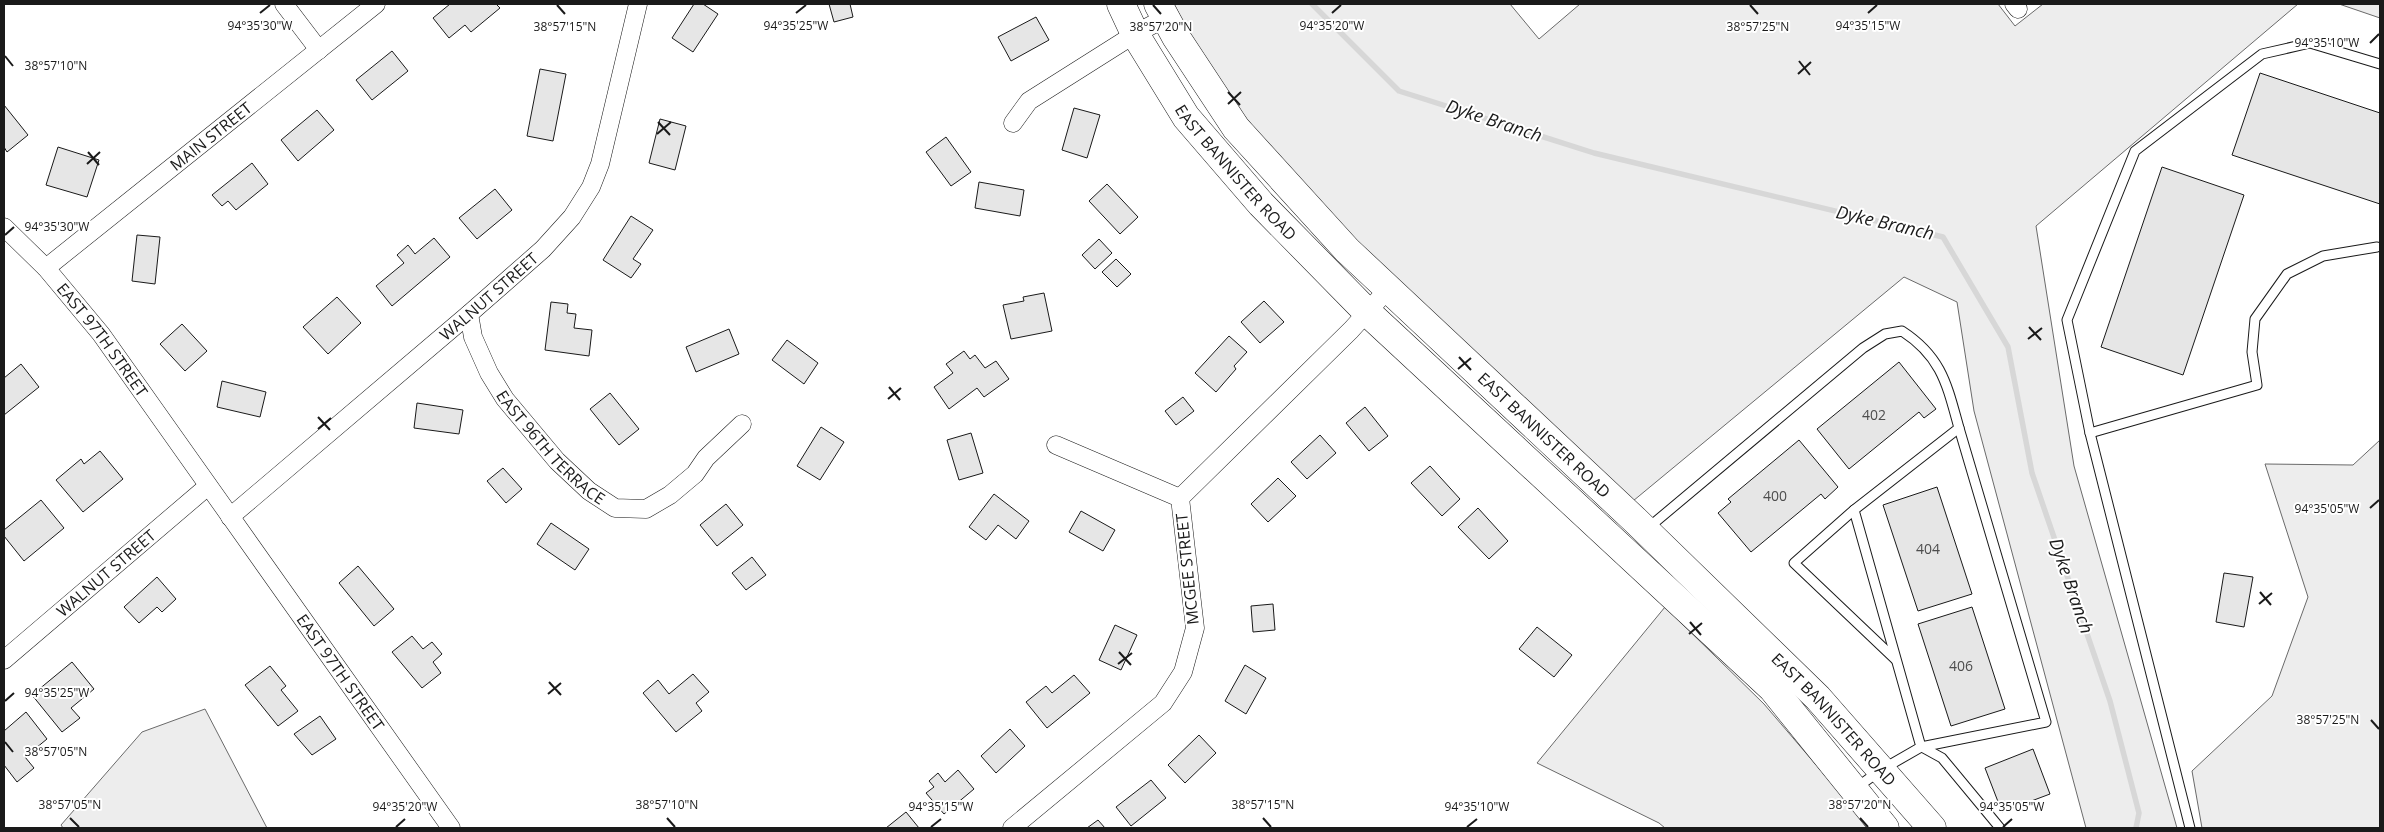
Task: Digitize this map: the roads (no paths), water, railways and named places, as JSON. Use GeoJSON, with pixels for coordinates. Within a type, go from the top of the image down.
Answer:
{"type":"FeatureCollection","features":[{"type":"Feature","properties":{"kind":"main road","name":"EAST BANNISTER ROAD"},"geometry":{"type":"LineString","coordinates":[[1121,4],[1136,34],[1186,117],[1261,204],[1367,312],[1772,688],[1885,828]]}},
{"type":"Feature","properties":{"kind":"main road","name":"EAST BANNISTER ROAD"},"geometry":{"type":"LineString","coordinates":[[1161,11],[1236,128],[1347,250],[1645,530],[1818,698],[1932,828]]}},
{"type":"Feature","properties":{"kind":"street"},"geometry":{"type":"LineString","coordinates":[[284,4],[319,50]]}},
{"type":"Feature","properties":{"kind":"street","name":"MAIN STREET"},"geometry":{"type":"LineString","coordinates":[[46,268],[376,4]]}},
{"type":"Feature","properties":{"kind":"street","name":"WALNUT STREET"},"geometry":{"type":"LineString","coordinates":[[230,517],[469,314],[543,249],[572,217],[590,187],[600,164],[638,4]]}},
{"type":"Feature","properties":{"kind":"street"},"geometry":{"type":"LineString","coordinates":[[1013,123],[1029,101],[1136,34],[1161,11]]}},
{"type":"Feature","properties":{"kind":"street","name":"EAST 97TH STREET"},"geometry":{"type":"LineString","coordinates":[[4,227],[46,268],[100,334],[451,828]]}},
{"type":"Feature","properties":{"kind":"street","name":"MCGEE STREET"},"geometry":{"type":"LineString","coordinates":[[1012,828],[1163,703],[1183,672],[1195,628],[1180,498],[1389,288]]}},
{"type":"Feature","properties":{"kind":"street","name":"EAST 96TH TERRACE"},"geometry":{"type":"LineString","coordinates":[[469,314],[473,337],[489,373],[505,400],[557,461],[589,490],[615,508],[646,509],[670,495],[695,474],[706,458],[742,424]]}},
{"type":"Feature","properties":{"kind":"street"},"geometry":{"type":"LineString","coordinates":[[1056,445],[1180,498]]}},
{"type":"Feature","properties":{"kind":"street","name":"WALNUT STREET"},"geometry":{"type":"LineString","coordinates":[[4,660],[208,486]]}},
{"type":"Feature","properties":{"kind":"lane"},"geometry":{"type":"LineString","coordinates":[[2190,828],[2090,433],[2067,320],[2135,151],[2262,54],[2310,42],[2380,64]]}},
{"type":"Feature","properties":{"kind":"lane"},"geometry":{"type":"LineString","coordinates":[[2090,433],[2256,385],[2252,352],[2255,319],[2288,274],[2323,256],[2377,248]]}},
{"type":"Feature","properties":{"kind":"lane"},"geometry":{"type":"LineString","coordinates":[[1645,530],[1863,348],[1885,334],[1902,331],[1920,343],[1934,358],[1945,379],[2046,722],[1921,747],[1881,770],[1854,790]]}},
{"type":"Feature","properties":{"kind":"lane"},"geometry":{"type":"LineString","coordinates":[[1896,660],[1794,563],[1854,510],[1959,428]]}},
{"type":"Feature","properties":{"kind":"lane"},"geometry":{"type":"LineString","coordinates":[[1854,510],[1921,747],[1942,758],[2000,828]]}},
{"type":"Feature","properties":{"kind":"waterway","name":"Dyke Branch"},"geometry":{"type":"LineString","coordinates":[[1312,4],[1399,91],[1594,153],[1943,237],[2008,347],[2032,473],[2110,701],[2139,813],[2136,828]]}}]}
